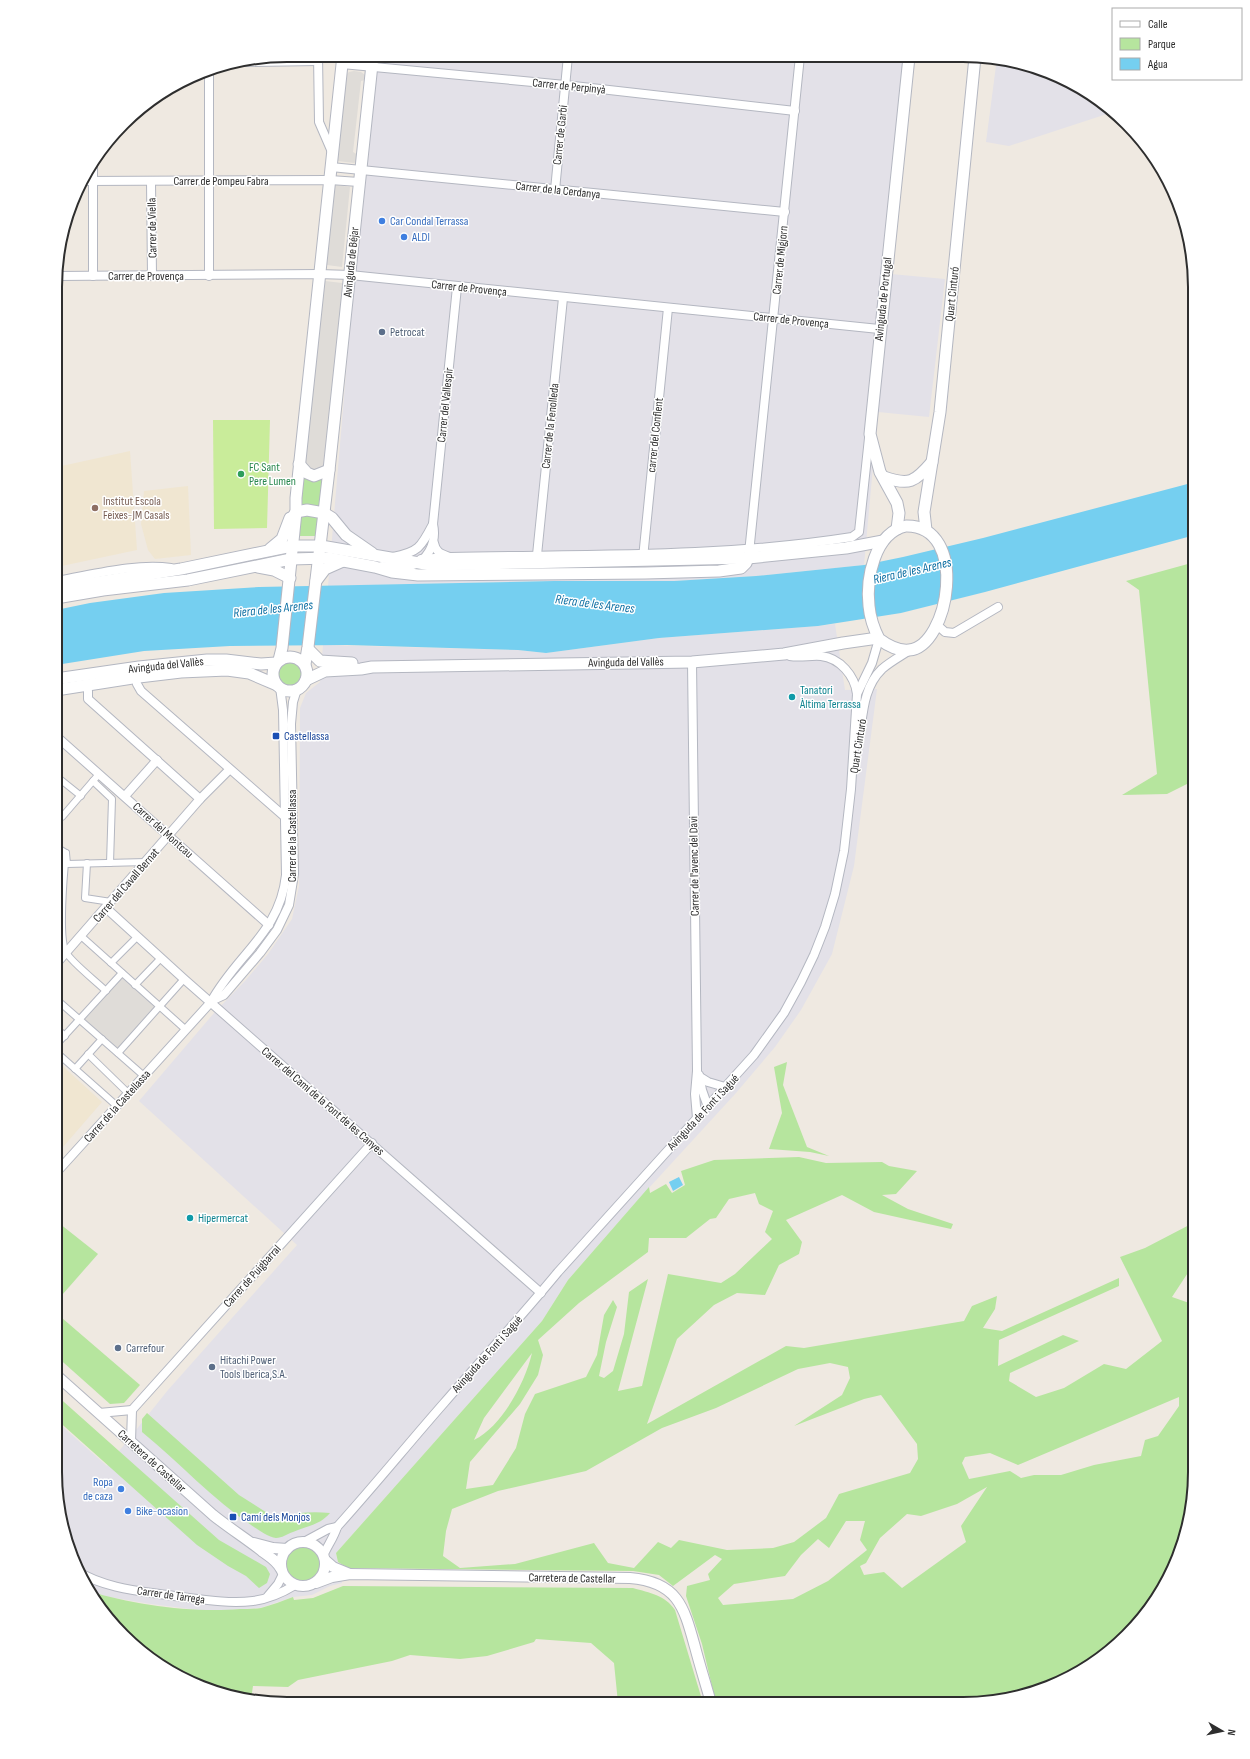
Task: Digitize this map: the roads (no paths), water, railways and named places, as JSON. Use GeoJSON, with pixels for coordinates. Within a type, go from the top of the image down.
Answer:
{"type":"FeatureCollection","features":[{"type":"Feature","properties":{"kind":"main road"},"geometry":{"type":"LineString","coordinates":[[265,552],[282,539],[292,516],[296,498],[342,62]]}},
{"type":"Feature","properties":{"kind":"main road","name":"Avinguda de Béjar"},"geometry":{"type":"LineString","coordinates":[[328,515],[326,495],[372,62]]}},
{"type":"Feature","properties":{"kind":"main road","name":"Avinguda de Portugal"},"geometry":{"type":"LineString","coordinates":[[870,434],[908,62]]}},
{"type":"Feature","properties":{"kind":"main road","name":"Quart Cinturó"},"geometry":{"type":"LineString","coordinates":[[926,530],[924,512],[940,412],[975,62]]}},
{"type":"Feature","properties":{"kind":"main road"},"geometry":{"type":"LineString","coordinates":[[870,434],[876,461],[899,508],[897,529]]}},
{"type":"Feature","properties":{"kind":"main road"},"geometry":{"type":"LineString","coordinates":[[884,477],[896,481],[909,482],[919,477],[933,462]]}},
{"type":"Feature","properties":{"kind":"main road"},"geometry":{"type":"LineString","coordinates":[[299,464],[307,473],[314,476],[329,470]]}},
{"type":"Feature","properties":{"kind":"main road"},"geometry":{"type":"LineString","coordinates":[[292,516],[307,510],[328,515],[346,536],[376,555]]}},
{"type":"Feature","properties":{"kind":"main road"},"geometry":{"type":"LineString","coordinates":[[305,666],[319,558],[328,515]]}},
{"type":"Feature","properties":{"kind":"main road"},"geometry":{"type":"LineString","coordinates":[[278,661],[292,656],[297,658],[305,666],[307,672],[306,680],[297,689],[288,691],[279,686],[273,676],[282,648],[290,578],[292,516]]}},
{"type":"Feature","properties":{"kind":"main road"},"geometry":{"type":"LineString","coordinates":[[910,650],[893,647],[877,636],[871,618],[869,598],[870,578],[877,553],[883,541],[897,529],[912,526],[926,530],[940,547],[946,564],[946,593],[936,624]]}},
{"type":"Feature","properties":{"kind":"main road"},"geometry":{"type":"LineString","coordinates":[[62,588],[182,569],[292,546],[321,546],[387,558],[416,561],[431,565],[749,554],[846,548],[883,541]]}},
{"type":"Feature","properties":{"kind":"main road"},"geometry":{"type":"LineString","coordinates":[[62,597],[103,590],[188,580],[291,559],[319,558],[343,561],[392,572],[418,575],[593,572],[601,574],[741,568],[746,563],[749,554]]}},
{"type":"Feature","properties":{"kind":"main road"},"geometry":{"type":"LineString","coordinates":[[316,582],[325,569],[343,561]]}},
{"type":"Feature","properties":{"kind":"main road"},"geometry":{"type":"LineString","coordinates":[[252,566],[274,570],[290,578]]}},
{"type":"Feature","properties":{"kind":"main road","name":"Quart Cinturó"},"geometry":{"type":"LineString","coordinates":[[910,650],[916,648],[926,640],[936,624]]}},
{"type":"Feature","properties":{"kind":"main road","name":"Avinguda del Vallès"},"geometry":{"type":"LineString","coordinates":[[306,680],[325,670],[361,669],[372,667],[692,662],[784,654],[877,636]]}},
{"type":"Feature","properties":{"kind":"main road"},"geometry":{"type":"LineString","coordinates":[[308,648],[320,661]]}},
{"type":"Feature","properties":{"kind":"main road","name":"Avinguda del Vallès"},"geometry":{"type":"LineString","coordinates":[[62,678],[139,667],[191,662],[226,660],[254,664],[278,661]]}},
{"type":"Feature","properties":{"kind":"main road","name":"Avinguda del Vallès"},"geometry":{"type":"LineString","coordinates":[[305,666],[320,661],[347,662],[372,667]]}},
{"type":"Feature","properties":{"kind":"main road","name":"Avinguda del Vallès"},"geometry":{"type":"LineString","coordinates":[[62,689],[122,679],[205,670],[238,671],[279,686]]}},
{"type":"Feature","properties":{"kind":"main road","name":"Avinguda del Vallès"},"geometry":{"type":"LineString","coordinates":[[62,696],[137,684],[229,675],[238,671]]}},
{"type":"Feature","properties":{"kind":"street"},"geometry":{"type":"LineString","coordinates":[[318,62],[319,122],[333,153]]}},
{"type":"Feature","properties":{"kind":"street","name":"Carrer de Perpinyà"},"geometry":{"type":"LineString","coordinates":[[353,62],[372,67],[565,85],[795,111]]}},
{"type":"Feature","properties":{"kind":"street","name":"Carrer de Garbí"},"geometry":{"type":"LineString","coordinates":[[555,190],[567,62]]}},
{"type":"Feature","properties":{"kind":"street","name":"Carrer de Migjorn"},"geometry":{"type":"LineString","coordinates":[[749,554],[799,62]]}},
{"type":"Feature","properties":{"kind":"street"},"geometry":{"type":"LineString","coordinates":[[209,276],[210,76]]}},
{"type":"Feature","properties":{"kind":"street","name":"Carrer de la Cerdanya"},"geometry":{"type":"LineString","coordinates":[[331,167],[785,212]]}},
{"type":"Feature","properties":{"kind":"street"},"geometry":{"type":"LineString","coordinates":[[93,276],[94,172]]}},
{"type":"Feature","properties":{"kind":"street","name":"Carrer de Pompeu Fabra"},"geometry":{"type":"LineString","coordinates":[[89,180],[330,180],[359,182]]}},
{"type":"Feature","properties":{"kind":"street","name":"Carrer de Viella"},"geometry":{"type":"LineString","coordinates":[[151,181],[152,276]]}},
{"type":"Feature","properties":{"kind":"street","name":"Carrer de Provença"},"geometry":{"type":"LineString","coordinates":[[62,276],[350,275],[563,298],[880,329]]}},
{"type":"Feature","properties":{"kind":"street","name":"Carrer del Vallespir"},"geometry":{"type":"LineString","coordinates":[[433,524],[457,287]]}},
{"type":"Feature","properties":{"kind":"street","name":"Carrer de la Fenolleda"},"geometry":{"type":"LineString","coordinates":[[537,555],[563,298]]}},
{"type":"Feature","properties":{"kind":"street","name":"carrer del Conflent"},"geometry":{"type":"LineString","coordinates":[[643,558],[668,308]]}},
{"type":"Feature","properties":{"kind":"street","name":"Avinguda de Portugal"},"geometry":{"type":"LineString","coordinates":[[749,554],[852,538],[859,532],[870,434]]}},
{"type":"Feature","properties":{"kind":"street"},"geometry":{"type":"LineString","coordinates":[[375,567],[408,566],[430,552],[434,543],[435,533],[433,524]]}},
{"type":"Feature","properties":{"kind":"street"},"geometry":{"type":"LineString","coordinates":[[387,558],[411,553],[423,542],[433,524]]}},
{"type":"Feature","properties":{"kind":"street"},"geometry":{"type":"LineString","coordinates":[[434,543],[436,550],[440,554],[450,557]]}},
{"type":"Feature","properties":{"kind":"street"},"geometry":{"type":"LineString","coordinates":[[416,561],[450,557],[537,555],[643,558]]}},
{"type":"Feature","properties":{"kind":"street"},"geometry":{"type":"LineString","coordinates":[[643,558],[649,568],[689,568],[699,571]]}},
{"type":"Feature","properties":{"kind":"street"},"geometry":{"type":"LineString","coordinates":[[593,572],[638,567],[643,558]]}},
{"type":"Feature","properties":{"kind":"street"},"geometry":{"type":"LineString","coordinates":[[62,580],[120,570],[161,567],[182,569]]}},
{"type":"Feature","properties":{"kind":"street"},"geometry":{"type":"LineString","coordinates":[[936,624],[946,632],[954,633],[998,607]]}},
{"type":"Feature","properties":{"kind":"street"},"geometry":{"type":"LineString","coordinates":[[857,694],[874,658],[877,636]]}},
{"type":"Feature","properties":{"kind":"street","name":"Quart Cinturó"},"geometry":{"type":"LineString","coordinates":[[851,789],[865,702],[869,689],[881,670],[910,650]]}},
{"type":"Feature","properties":{"kind":"street","name":"Avinguda de Font i Sagué"},"geometry":{"type":"LineString","coordinates":[[324,1557],[328,1544],[335,1536],[337,1527],[616,1207],[754,1055],[784,1013],[814,955],[830,910],[840,875],[844,851],[851,789],[857,694],[855,685],[850,675],[837,662],[822,656],[796,657],[784,654]]}},
{"type":"Feature","properties":{"kind":"street","name":"Carrer de l'avenc del Davi"},"geometry":{"type":"LineString","coordinates":[[692,662],[698,1074],[695,1094],[698,1118]]}},
{"type":"Feature","properties":{"kind":"street","name":"Avinguda del Vallès"},"geometry":{"type":"LineString","coordinates":[[137,684],[141,692],[229,770],[285,817]]}},
{"type":"Feature","properties":{"kind":"street","name":"Carrer de la Castellassa"},"geometry":{"type":"LineString","coordinates":[[211,1002],[218,988],[256,944],[276,914],[284,887],[285,817],[283,710],[279,686]]}},
{"type":"Feature","properties":{"kind":"street","name":"Carrer de la Castellassa"},"geometry":{"type":"LineString","coordinates":[[62,1167],[211,1002],[224,994],[260,953],[277,930],[289,905],[294,874],[291,724],[293,702],[297,689]]}},
{"type":"Feature","properties":{"kind":"street"},"geometry":{"type":"LineString","coordinates":[[88,691],[88,699],[200,799]]}},
{"type":"Feature","properties":{"kind":"street","name":"Carrer del Montcau"},"geometry":{"type":"LineString","coordinates":[[62,742],[96,778],[125,796],[269,925]]}},
{"type":"Feature","properties":{"kind":"street"},"geometry":{"type":"LineString","coordinates":[[125,796],[157,760]]}},
{"type":"Feature","properties":{"kind":"street","name":"Carrer del Cavall Bernat"},"geometry":{"type":"LineString","coordinates":[[62,957],[200,799],[229,770]]}},
{"type":"Feature","properties":{"kind":"street"},"geometry":{"type":"LineString","coordinates":[[62,817],[96,778],[112,799],[110,863]]}},
{"type":"Feature","properties":{"kind":"street"},"geometry":{"type":"LineString","coordinates":[[62,781],[81,796]]}},
{"type":"Feature","properties":{"kind":"street"},"geometry":{"type":"LineString","coordinates":[[62,851],[66,853]]}},
{"type":"Feature","properties":{"kind":"street"},"geometry":{"type":"LineString","coordinates":[[66,853],[67,864],[146,862]]}},
{"type":"Feature","properties":{"kind":"street"},"geometry":{"type":"LineString","coordinates":[[66,853],[63,882],[63,943],[66,953],[106,991]]}},
{"type":"Feature","properties":{"kind":"street"},"geometry":{"type":"LineString","coordinates":[[86,863],[85,898],[109,905]]}},
{"type":"Feature","properties":{"kind":"street","name":"Carrer del Camí de la Font de les Canyes"},"geometry":{"type":"LineString","coordinates":[[109,905],[137,936],[184,979],[541,1293]]}},
{"type":"Feature","properties":{"kind":"street"},"geometry":{"type":"LineString","coordinates":[[81,936],[185,1030]]}},
{"type":"Feature","properties":{"kind":"street"},"geometry":{"type":"LineString","coordinates":[[111,963],[137,936]]}},
{"type":"Feature","properties":{"kind":"street"},"geometry":{"type":"LineString","coordinates":[[135,985],[161,958]]}},
{"type":"Feature","properties":{"kind":"street"},"geometry":{"type":"LineString","coordinates":[[62,1039],[122,973]]}},
{"type":"Feature","properties":{"kind":"street"},"geometry":{"type":"LineString","coordinates":[[118,1053],[184,979]]}},
{"type":"Feature","properties":{"kind":"street"},"geometry":{"type":"LineString","coordinates":[[62,1004],[144,1076]]}},
{"type":"Feature","properties":{"kind":"street"},"geometry":{"type":"LineString","coordinates":[[62,1033],[65,1036]]}},
{"type":"Feature","properties":{"kind":"street"},"geometry":{"type":"LineString","coordinates":[[75,1069],[102,1039]]}},
{"type":"Feature","properties":{"kind":"street"},"geometry":{"type":"LineString","coordinates":[[88,1054],[128,1093]]}},
{"type":"Feature","properties":{"kind":"street"},"geometry":{"type":"LineString","coordinates":[[62,1057],[117,1106]]}},
{"type":"Feature","properties":{"kind":"street"},"geometry":{"type":"LineString","coordinates":[[698,1074],[708,1082],[725,1087]]}},
{"type":"Feature","properties":{"kind":"street","name":"Carrer de l'avenc del Davi"},"geometry":{"type":"LineString","coordinates":[[698,1074],[708,1107]]}},
{"type":"Feature","properties":{"kind":"street","name":"Carrer de Puigbarral"},"geometry":{"type":"LineString","coordinates":[[132,1410],[372,1143]]}},
{"type":"Feature","properties":{"kind":"street","name":"Carretera de Castellar"},"geometry":{"type":"LineString","coordinates":[[62,1380],[213,1515],[229,1528],[254,1543],[265,1554],[275,1560],[282,1571]]}},
{"type":"Feature","properties":{"kind":"street"},"geometry":{"type":"LineString","coordinates":[[99,1413],[132,1410],[131,1441]]}},
{"type":"Feature","properties":{"kind":"street","name":"Avinguda de Font i Sagué"},"geometry":{"type":"LineString","coordinates":[[304,1542],[328,1529],[337,1527]]}},
{"type":"Feature","properties":{"kind":"street"},"geometry":{"type":"LineString","coordinates":[[268,1596],[278,1584],[282,1571],[282,1560],[287,1549],[294,1544],[304,1542],[318,1547],[324,1557],[324,1573],[316,1583],[306,1587],[295,1585],[290,1582],[282,1571]]}},
{"type":"Feature","properties":{"kind":"street","name":"Carretera de Castellar"},"geometry":{"type":"LineString","coordinates":[[254,1543],[273,1548],[287,1549]]}},
{"type":"Feature","properties":{"kind":"street","name":"Carretera de Castellar"},"geometry":{"type":"LineString","coordinates":[[324,1557],[333,1567],[350,1574]]}},
{"type":"Feature","properties":{"kind":"street","name":"Carretera de Castellar"},"geometry":{"type":"LineString","coordinates":[[316,1583],[332,1577],[350,1574],[630,1578],[655,1583],[672,1594],[684,1610],[709,1697]]}},
{"type":"Feature","properties":{"kind":"street","name":"Carrer de Tàrrega"},"geometry":{"type":"LineString","coordinates":[[88,1576],[109,1585],[190,1598],[244,1601],[258,1600],[268,1596],[278,1595],[295,1585]]}},
{"type":"Feature","properties":{"kind":"water","name":"Riera de les Arenes"},"geometry":{"type":"Polygon","coordinates":[[[1188,484],[1188,537],[985,592],[901,613],[818,626],[659,638],[546,653],[518,650],[347,645],[230,646],[144,651],[62,664],[62,609],[90,603],[164,593],[259,587],[554,581],[674,581],[756,576],[864,565],[983,538],[1188,484]]]}},
{"type":"Feature","properties":{"kind":"water"},"geometry":{"type":"Polygon","coordinates":[[[679,1177],[683,1185],[673,1191],[669,1182],[679,1177]]]}},
{"type":"Feature","properties":{"kind":"place","name":"Car Condal Terrassa"},"geometry":{"type":"Point","coordinates":[382,221]}},
{"type":"Feature","properties":{"kind":"place","name":"ALDI"},"geometry":{"type":"Point","coordinates":[404,237]}},
{"type":"Feature","properties":{"kind":"place","name":"Petrocat"},"geometry":{"type":"Point","coordinates":[382,332]}},
{"type":"Feature","properties":{"kind":"place","name":"FC Sant Pere Lumen"},"geometry":{"type":"Point","coordinates":[241,474]}},
{"type":"Feature","properties":{"kind":"place","name":"Institut Escola Feixes-JM Casals"},"geometry":{"type":"Point","coordinates":[95,508]}},
{"type":"Feature","properties":{"kind":"place","name":"Tanatori Àltima Terrassa"},"geometry":{"type":"Point","coordinates":[792,697]}},
{"type":"Feature","properties":{"kind":"place","name":"Castellassa"},"geometry":{"type":"Point","coordinates":[276,736]}},
{"type":"Feature","properties":{"kind":"place","name":"Hipermercat"},"geometry":{"type":"Point","coordinates":[190,1218]}},
{"type":"Feature","properties":{"kind":"place","name":"Carrefour"},"geometry":{"type":"Point","coordinates":[118,1348]}},
{"type":"Feature","properties":{"kind":"place","name":"Hitachi Power Tools Iberica,S.A."},"geometry":{"type":"Point","coordinates":[212,1367]}},
{"type":"Feature","properties":{"kind":"place","name":"Ropa de caza"},"geometry":{"type":"Point","coordinates":[121,1489]}},
{"type":"Feature","properties":{"kind":"place","name":"Bike-ocasion"},"geometry":{"type":"Point","coordinates":[128,1511]}},
{"type":"Feature","properties":{"kind":"place","name":"Camí dels Monjos"},"geometry":{"type":"Point","coordinates":[233,1517]}}]}
